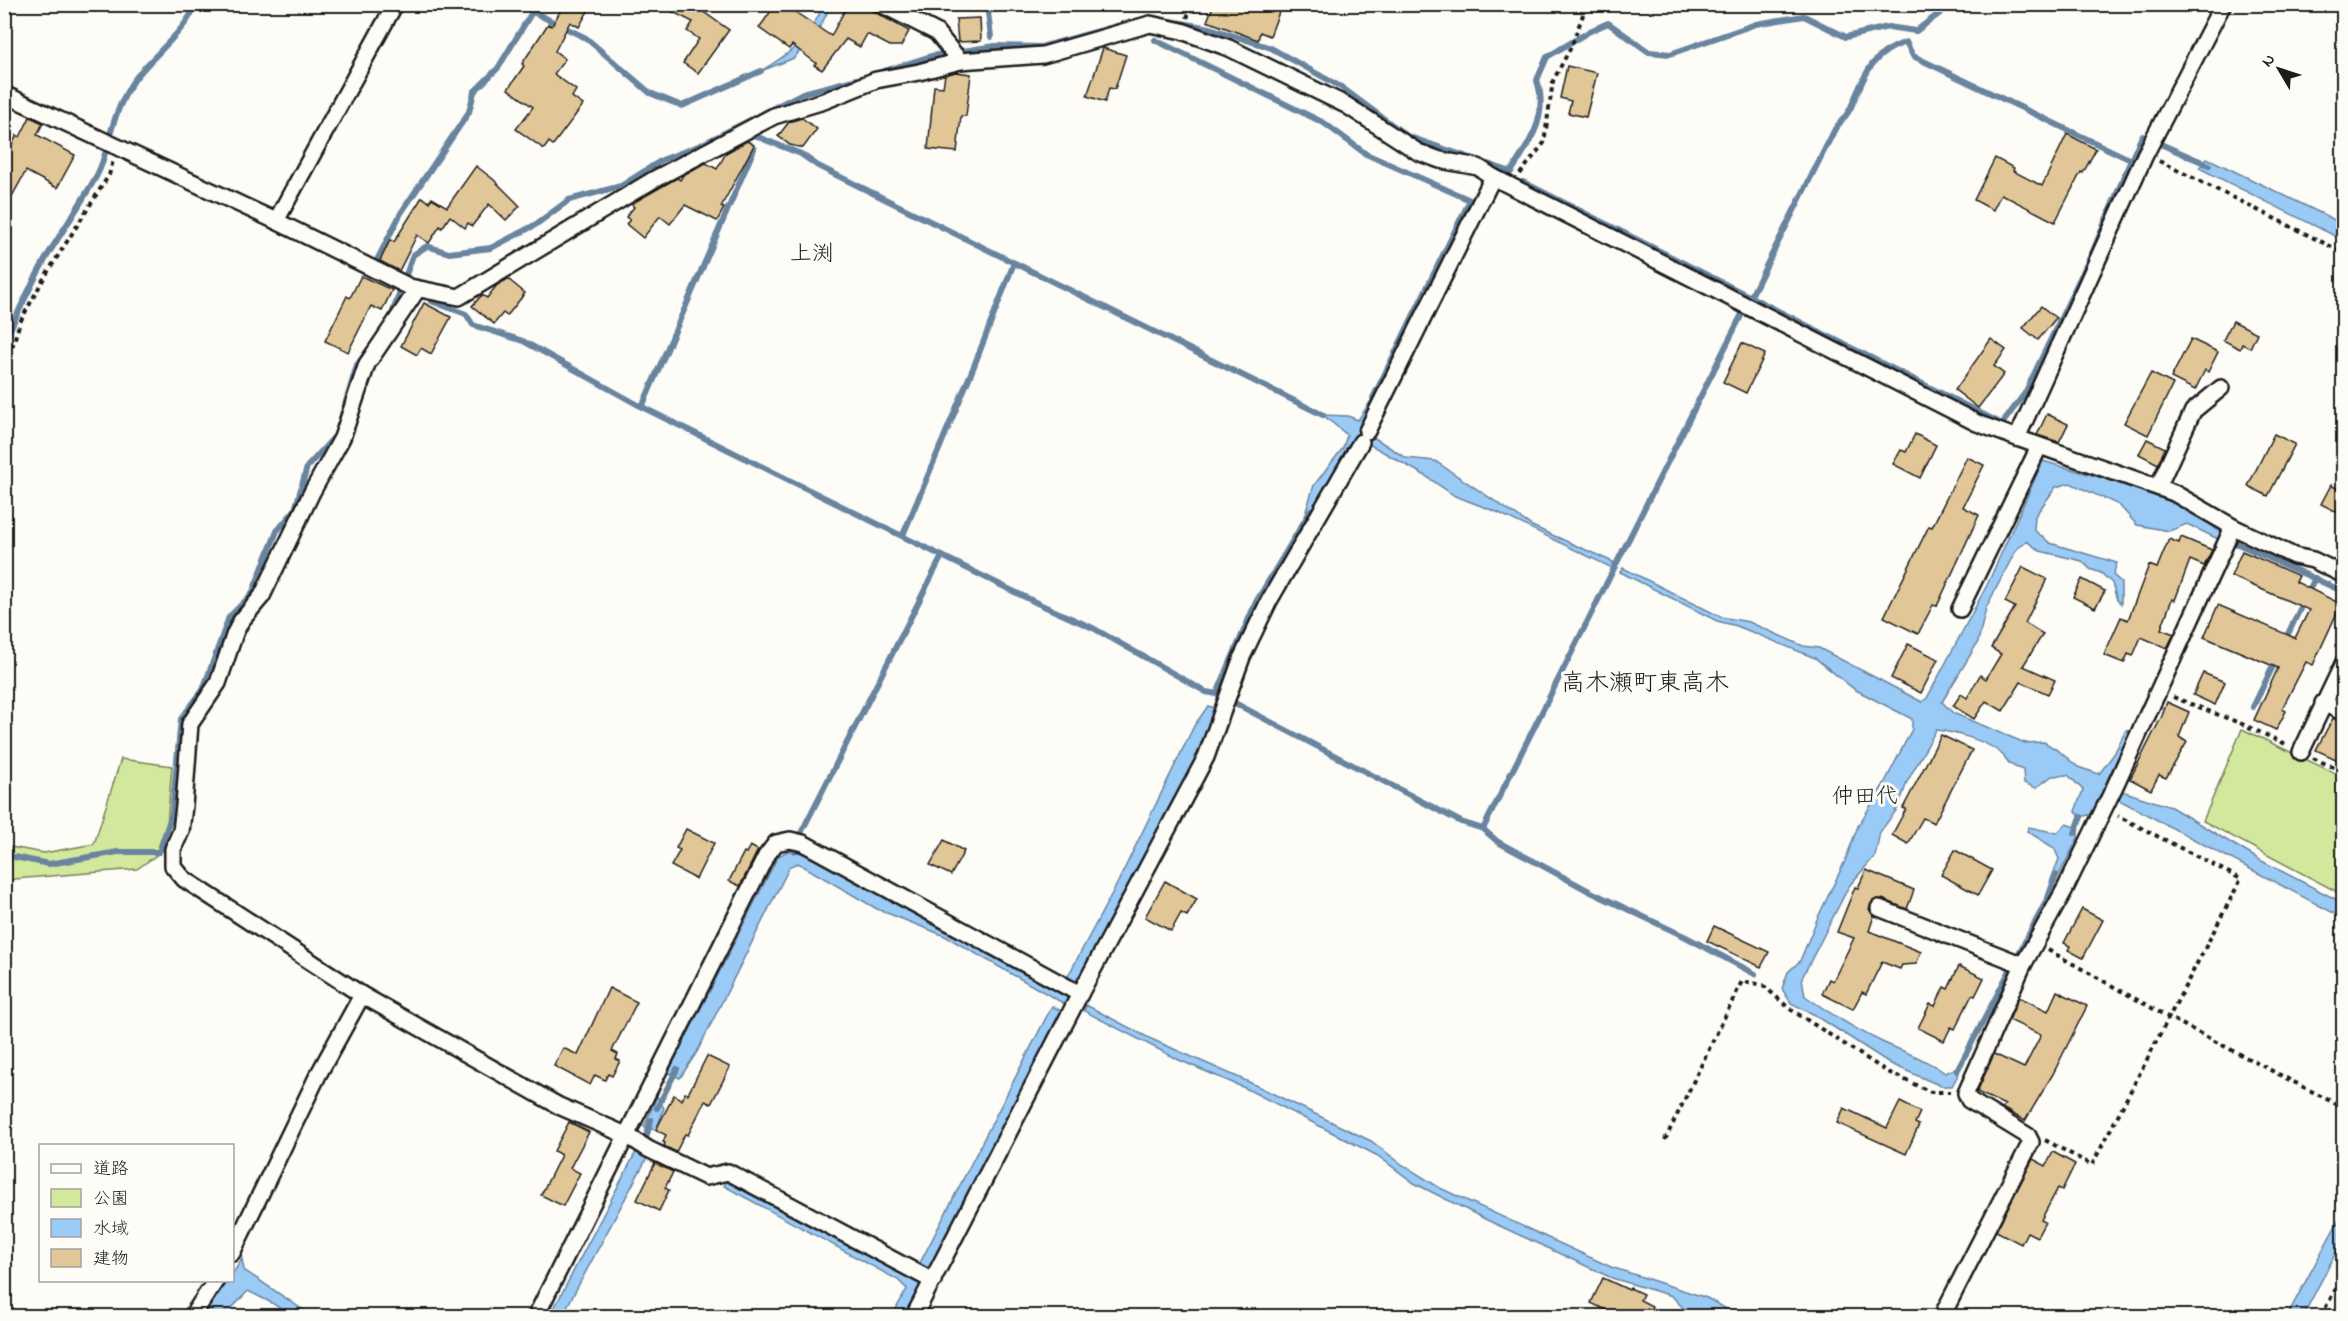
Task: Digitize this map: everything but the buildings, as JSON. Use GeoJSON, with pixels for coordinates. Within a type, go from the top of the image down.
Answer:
{"type":"FeatureCollection","features":[{"type":"Feature","properties":{"kind":"street"},"geometry":{"type":"LineString","coordinates":[[276,221],[395,4]]}},
{"type":"Feature","properties":{"kind":"street"},"geometry":{"type":"LineString","coordinates":[[881,4],[936,32],[960,61]]}},
{"type":"Feature","properties":{"kind":"street"},"geometry":{"type":"LineString","coordinates":[[2017,438],[2145,155],[2223,4]]}},
{"type":"Feature","properties":{"kind":"street"},"geometry":{"type":"LineString","coordinates":[[4,94],[276,221],[408,286],[459,297],[653,180],[774,116],[876,80],[960,61],[1043,55],[1150,24],[1182,31],[1229,48],[1346,105],[1418,152],[1440,160],[1478,167],[1510,186],[1977,423],[2039,447],[2174,493],[2233,527],[2294,556],[2313,560],[2343,575]]}},
{"type":"Feature","properties":{"kind":"street"},"geometry":{"type":"LineString","coordinates":[[914,1317],[1206,757],[1242,657],[1269,601],[1364,436],[1493,177]]}},
{"type":"Feature","properties":{"kind":"street"},"geometry":{"type":"LineString","coordinates":[[408,286],[367,364],[342,438],[312,492],[262,596],[241,621],[218,683],[190,724],[184,806],[181,831],[173,849],[173,866],[184,879],[362,995],[559,1106],[706,1177],[728,1172],[933,1281]]}},
{"type":"Feature","properties":{"kind":"street"},"geometry":{"type":"LineString","coordinates":[[2158,487],[2193,411],[2220,388]]}},
{"type":"Feature","properties":{"kind":"street"},"geometry":{"type":"LineString","coordinates":[[1960,609],[2039,447]]}},
{"type":"Feature","properties":{"kind":"street"},"geometry":{"type":"LineString","coordinates":[[1942,1317],[2031,1142],[2028,1136],[1969,1100],[1966,1093],[2023,966],[2065,890],[2115,786],[2233,527]]}},
{"type":"Feature","properties":{"kind":"street"},"geometry":{"type":"LineString","coordinates":[[2301,752],[2343,662]]}},
{"type":"Feature","properties":{"kind":"street"},"geometry":{"type":"LineString","coordinates":[[2323,703],[2343,713]]}},
{"type":"Feature","properties":{"kind":"street"},"geometry":{"type":"LineString","coordinates":[[536,1317],[638,1143],[766,856],[776,843],[796,842],[1077,1001]]}},
{"type":"Feature","properties":{"kind":"street"},"geometry":{"type":"LineString","coordinates":[[1879,908],[2023,966]]}},
{"type":"Feature","properties":{"kind":"street"},"geometry":{"type":"LineString","coordinates":[[234,1249],[318,1074],[362,995]]}},
{"type":"Feature","properties":{"kind":"street"},"geometry":{"type":"LineString","coordinates":[[192,1317],[215,1282]]}},
{"type":"Feature","properties":{"kind":"path"},"geometry":{"type":"LineString","coordinates":[[1187,17],[1192,4]]}},
{"type":"Feature","properties":{"kind":"path"},"geometry":{"type":"LineString","coordinates":[[1510,186],[1544,143],[1553,81],[1571,47],[1587,4]]}},
{"type":"Feature","properties":{"kind":"path"},"geometry":{"type":"LineString","coordinates":[[4,372],[20,322],[44,278],[109,176],[118,148]]}},
{"type":"Feature","properties":{"kind":"path"},"geometry":{"type":"LineString","coordinates":[[2145,155],[2343,253]]}},
{"type":"Feature","properties":{"kind":"path"},"geometry":{"type":"LineString","coordinates":[[2159,691],[2242,724],[2343,772]]}},
{"type":"Feature","properties":{"kind":"path"},"geometry":{"type":"LineString","coordinates":[[2031,1142],[2041,1137],[2092,1165],[2241,879],[2105,805]]}},
{"type":"Feature","properties":{"kind":"path"},"geometry":{"type":"LineString","coordinates":[[2036,942],[2168,1017],[2343,1108]]}},
{"type":"Feature","properties":{"kind":"path"},"geometry":{"type":"LineString","coordinates":[[1665,1140],[1742,981],[1763,985],[1790,1009],[1886,1071],[1931,1092],[1966,1093]]}},
{"type":"Feature","properties":{"kind":"path"},"geometry":{"type":"LineString","coordinates":[[2321,1317],[2343,1274]]}},
{"type":"Feature","properties":{"kind":"green space"},"geometry":{"type":"Polygon","coordinates":[[[2242,729],[2343,777],[2343,895],[2203,821],[2242,729]]]}},
{"type":"Feature","properties":{"kind":"green space"},"geometry":{"type":"Polygon","coordinates":[[[121,759],[172,766],[165,849],[137,869],[14,879],[5,884],[5,846],[44,853],[94,844],[121,759]]]}},
{"type":"Feature","properties":{"kind":"water"},"geometry":{"type":"Polygon","coordinates":[[[823,5],[831,5],[821,25],[794,58],[761,71],[782,58],[806,36],[823,5]]]}},
{"type":"Feature","properties":{"kind":"water"},"geometry":{"type":"Polygon","coordinates":[[[2207,158],[2343,224],[2343,240],[2199,168],[2207,158]]]}},
{"type":"Feature","properties":{"kind":"water"},"geometry":{"type":"Polygon","coordinates":[[[1373,398],[1371,411],[1315,510],[1306,511],[1314,485],[1343,448],[1347,435],[1323,415],[1348,416],[1358,420],[1373,398]]]}},
{"type":"Feature","properties":{"kind":"water"},"geometry":{"type":"Polygon","coordinates":[[[1370,435],[1406,458],[1435,461],[1532,526],[1613,562],[1612,568],[1497,512],[1455,496],[1424,475],[1367,443],[1370,435]]]}},
{"type":"Feature","properties":{"kind":"water"},"geometry":{"type":"Polygon","coordinates":[[[2043,461],[2160,497],[2203,519],[2221,533],[2218,539],[2187,524],[2169,531],[2137,525],[2119,505],[2070,483],[2056,487],[2035,516],[2034,530],[2050,543],[2117,563],[2113,575],[2121,582],[2121,604],[2117,600],[2112,583],[2101,573],[2090,569],[2082,561],[2040,551],[2026,541],[2016,550],[1986,608],[1978,642],[1942,702],[1953,713],[2025,743],[2044,742],[2078,767],[2099,774],[2114,754],[2126,730],[2131,732],[2105,785],[2112,790],[2122,791],[2171,807],[2258,859],[2343,903],[2343,918],[2108,794],[2100,795],[2092,814],[2081,817],[2075,811],[2083,790],[2068,775],[2052,776],[2036,788],[2024,783],[2023,770],[2010,764],[1992,747],[1968,737],[1936,730],[1907,782],[1898,808],[1880,832],[1875,856],[1849,886],[1802,978],[1805,996],[1842,1020],[1945,1073],[1955,1069],[1959,1073],[1952,1086],[1941,1086],[1891,1064],[1815,1015],[1791,1003],[1782,989],[1788,972],[1800,961],[1845,861],[1858,826],[1884,784],[1912,729],[1912,719],[1854,689],[1815,658],[1737,626],[1717,621],[1620,572],[1623,568],[1721,617],[1749,622],[1803,646],[1819,648],[1922,702],[1927,698],[1987,585],[2043,461]]]}},
{"type":"Feature","properties":{"kind":"water"},"geometry":{"type":"Polygon","coordinates":[[[1208,706],[1215,708],[1199,756],[1079,985],[1067,978],[1118,882],[1194,726],[1208,706]]]}},
{"type":"Feature","properties":{"kind":"water"},"geometry":{"type":"Polygon","coordinates":[[[2066,824],[2078,828],[2078,838],[2055,883],[2050,882],[2059,859],[2054,848],[2027,831],[2029,827],[2057,833],[2066,824]]]}},
{"type":"Feature","properties":{"kind":"water"},"geometry":{"type":"Polygon","coordinates":[[[790,850],[815,857],[1072,998],[1068,1006],[945,936],[877,909],[798,863],[790,866],[697,1052],[680,1078],[668,1073],[778,856],[790,850]]]}},
{"type":"Feature","properties":{"kind":"water"},"geometry":{"type":"Polygon","coordinates":[[[1086,1005],[1149,1038],[1251,1083],[1371,1141],[1403,1165],[1440,1188],[1611,1267],[1707,1298],[1739,1316],[1708,1316],[1686,1311],[1672,1296],[1612,1278],[1487,1220],[1414,1183],[1378,1156],[1247,1089],[1179,1060],[1084,1011],[1086,1005]]]}},
{"type":"Feature","properties":{"kind":"water"},"geometry":{"type":"Polygon","coordinates":[[[1052,1006],[1063,1012],[936,1259],[925,1271],[918,1267],[1052,1006]]]}},
{"type":"Feature","properties":{"kind":"water"},"geometry":{"type":"Polygon","coordinates":[[[657,1096],[664,1108],[656,1130],[644,1127],[657,1096]]]}},
{"type":"Feature","properties":{"kind":"water"},"geometry":{"type":"Polygon","coordinates":[[[637,1150],[648,1156],[562,1316],[550,1316],[637,1150]]]}},
{"type":"Feature","properties":{"kind":"water"},"geometry":{"type":"Polygon","coordinates":[[[728,1178],[897,1268],[921,1285],[905,1316],[892,1316],[907,1289],[898,1280],[724,1186],[728,1178]]]}},
{"type":"Feature","properties":{"kind":"water"},"geometry":{"type":"Polygon","coordinates":[[[2343,1212],[2343,1239],[2303,1316],[2287,1316],[2343,1212]]]}},
{"type":"Feature","properties":{"kind":"water"},"geometry":{"type":"Polygon","coordinates":[[[242,1259],[244,1270],[312,1316],[291,1316],[248,1291],[233,1307],[229,1316],[204,1316],[226,1282],[234,1282],[234,1271],[242,1259]]]}},
{"type":"Feature","properties":{"kind":"waterway"},"geometry":{"type":"LineString","coordinates":[[4,343],[43,264],[97,175],[116,117],[130,86],[176,35],[191,14],[195,4]]}},
{"type":"Feature","properties":{"kind":"waterway"},"geometry":{"type":"LineString","coordinates":[[377,260],[401,213],[469,112],[474,92],[498,68],[537,4]]}},
{"type":"Feature","properties":{"kind":"waterway"},"geometry":{"type":"LineString","coordinates":[[987,4],[991,37]]}},
{"type":"Feature","properties":{"kind":"waterway"},"geometry":{"type":"LineString","coordinates":[[1170,21],[1210,28],[1271,48],[1341,87],[1407,136],[1511,172],[1536,129],[1541,106],[1537,80],[1547,57],[1608,23],[1649,52],[1670,54],[1756,24],[1804,16],[1846,37],[1888,27],[1916,31],[1952,4]]}},
{"type":"Feature","properties":{"kind":"waterway"},"geometry":{"type":"LineString","coordinates":[[533,12],[586,38],[650,93],[682,106],[761,71]]}},
{"type":"Feature","properties":{"kind":"waterway"},"geometry":{"type":"LineString","coordinates":[[875,74],[931,56],[995,46],[1041,47],[1128,23]]}},
{"type":"Feature","properties":{"kind":"waterway"},"geometry":{"type":"LineString","coordinates":[[1155,40],[1324,123],[1366,154],[1470,200],[1373,398]]}},
{"type":"Feature","properties":{"kind":"waterway"},"geometry":{"type":"LineString","coordinates":[[1483,829],[1835,129],[1850,110],[1865,76],[1876,59],[1906,42],[1913,56],[2131,160],[2142,136],[2209,165]]}},
{"type":"Feature","properties":{"kind":"waterway"},"geometry":{"type":"LineString","coordinates":[[391,317],[413,255],[427,246],[449,253],[491,248],[535,225],[569,200],[621,186],[662,160],[701,145],[803,93],[865,77]]}},
{"type":"Feature","properties":{"kind":"waterway"},"geometry":{"type":"LineString","coordinates":[[758,137],[801,154],[818,166],[1323,415]]}},
{"type":"Feature","properties":{"kind":"waterway"},"geometry":{"type":"LineString","coordinates":[[642,407],[754,149]]}},
{"type":"Feature","properties":{"kind":"waterway"},"geometry":{"type":"LineString","coordinates":[[1523,182],[2002,424],[2025,393],[2093,251],[2131,160]]}},
{"type":"Feature","properties":{"kind":"waterway"},"geometry":{"type":"LineString","coordinates":[[903,535],[974,366],[1014,263]]}},
{"type":"Feature","properties":{"kind":"waterway"},"geometry":{"type":"LineString","coordinates":[[431,301],[466,314],[473,325],[523,341],[642,407],[1039,604],[1093,628],[1206,692],[1217,694]]}},
{"type":"Feature","properties":{"kind":"waterway"},"geometry":{"type":"LineString","coordinates":[[341,418],[357,365],[368,350]]}},
{"type":"Feature","properties":{"kind":"waterway"},"geometry":{"type":"LineString","coordinates":[[4,855],[49,864],[118,852],[159,852],[172,814],[181,719],[203,690],[229,617],[252,594],[277,531],[295,510],[307,467],[337,431]]}},
{"type":"Feature","properties":{"kind":"waterway"},"geometry":{"type":"LineString","coordinates":[[1219,695],[1217,694],[1256,602],[1311,510]]}},
{"type":"Feature","properties":{"kind":"waterway"},"geometry":{"type":"LineString","coordinates":[[2227,539],[2344,592]]}},
{"type":"Feature","properties":{"kind":"waterway"},"geometry":{"type":"LineString","coordinates":[[794,851],[801,833],[942,556]]}},
{"type":"Feature","properties":{"kind":"waterway"},"geometry":{"type":"LineString","coordinates":[[2285,640],[2315,578]]}},
{"type":"Feature","properties":{"kind":"waterway"},"geometry":{"type":"LineString","coordinates":[[2253,707],[2276,660]]}},
{"type":"Feature","properties":{"kind":"waterway"},"geometry":{"type":"LineString","coordinates":[[1229,700],[1461,822],[1483,829],[1498,842],[1591,892],[1686,937],[1755,974]]}},
{"type":"Feature","properties":{"kind":"waterway"},"geometry":{"type":"LineString","coordinates":[[2075,833],[2081,817]]}},
{"type":"Feature","properties":{"kind":"waterway"},"geometry":{"type":"LineString","coordinates":[[1957,1071],[2048,898],[2056,875]]}},
{"type":"Feature","properties":{"kind":"waterway"},"geometry":{"type":"LineString","coordinates":[[657,1108],[677,1069]]}},
{"type":"Feature","properties":{"kind":"waterway"},"geometry":{"type":"LineString","coordinates":[[644,1145],[651,1120]]}},
{"type":"Feature","properties":{"kind":"district","name":"上渕"},"geometry":{"type":"Point","coordinates":[812,252]}},
{"type":"Feature","properties":{"kind":"district","name":"高木瀬町東高木"},"geometry":{"type":"Point","coordinates":[1645,682]}},
{"type":"Feature","properties":{"kind":"district","name":"仲田代"},"geometry":{"type":"Point","coordinates":[1865,795]}}]}
